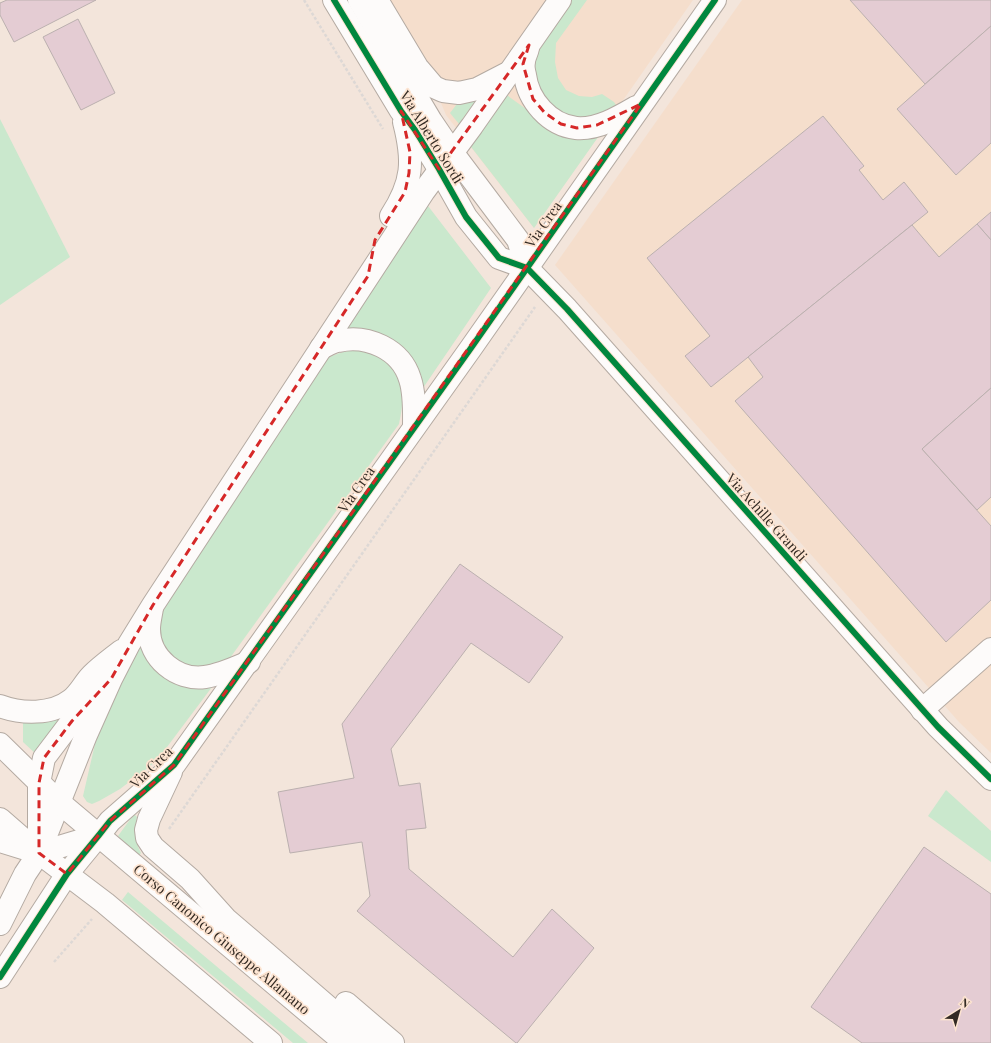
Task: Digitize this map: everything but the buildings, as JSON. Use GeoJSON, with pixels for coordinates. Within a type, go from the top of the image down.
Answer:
{"type":"FeatureCollection","features":[{"type":"Feature","properties":{"kind":"street","name":"Via Alberto Sordi"},"geometry":{"type":"LineString","coordinates":[[334,0],[401,111],[415,130],[439,169],[466,217],[499,258],[527,268]]}},
{"type":"Feature","properties":{"kind":"street","name":"Via Alberto Sordi"},"geometry":{"type":"LineString","coordinates":[[359,0],[431,121],[452,152],[518,240],[527,268]]}},
{"type":"Feature","properties":{"kind":"street","name":"Via Alberto Sordi"},"geometry":{"type":"LineString","coordinates":[[377,0],[417,67],[434,87],[443,91],[459,93],[477,89],[509,72]]}},
{"type":"Feature","properties":{"kind":"street","name":"Via Crea"},"geometry":{"type":"LineString","coordinates":[[0,924],[26,874],[39,853],[86,735],[111,679],[129,644],[153,605],[439,169],[560,0]]}},
{"type":"Feature","properties":{"kind":"street","name":"Via Crea"},"geometry":{"type":"LineString","coordinates":[[0,976],[67,874],[110,821],[174,765],[249,662],[714,0]]}},
{"type":"Feature","properties":{"kind":"street","name":"Via Crea"},"geometry":{"type":"LineString","coordinates":[[529,45],[523,64],[526,80],[533,99],[545,114],[561,124],[577,128],[597,126],[610,122],[641,104]]}},
{"type":"Feature","properties":{"kind":"street","name":"Via Crea"},"geometry":{"type":"LineString","coordinates":[[368,276],[375,240],[405,192],[409,173],[410,152],[401,111]]}},
{"type":"Feature","properties":{"kind":"street","name":"Via Achille Grandi"},"geometry":{"type":"LineString","coordinates":[[527,268],[567,309],[922,710],[991,779]]}},
{"type":"Feature","properties":{"kind":"street"},"geometry":{"type":"LineString","coordinates":[[321,348],[337,341],[351,339],[362,340],[375,343],[396,356],[404,366],[410,378],[413,396],[414,427]]}},
{"type":"Feature","properties":{"kind":"street"},"geometry":{"type":"LineString","coordinates":[[153,605],[149,630],[151,641],[156,654],[162,662],[172,670],[191,677],[204,677],[220,673],[249,662]]}},
{"type":"Feature","properties":{"kind":"street"},"geometry":{"type":"LineString","coordinates":[[0,706],[24,711],[43,711],[58,708],[70,701],[81,691],[92,675],[129,644]]}},
{"type":"Feature","properties":{"kind":"street"},"geometry":{"type":"LineString","coordinates":[[922,710],[991,649]]}},
{"type":"Feature","properties":{"kind":"street","name":"Via Crea"},"geometry":{"type":"LineString","coordinates":[[39,853],[39,783],[44,758],[72,721],[111,679]]}},
{"type":"Feature","properties":{"kind":"street","name":"Corso Canonico Giuseppe Allamano"},"geometry":{"type":"LineString","coordinates":[[0,744],[60,803],[346,1043]]}},
{"type":"Feature","properties":{"kind":"street"},"geometry":{"type":"LineString","coordinates":[[174,765],[149,819],[146,830],[147,838],[153,847],[190,879],[226,919],[356,1031],[367,1043]]}},
{"type":"Feature","properties":{"kind":"street"},"geometry":{"type":"LineString","coordinates":[[0,819],[39,853],[105,903],[271,1043]]}},
{"type":"Feature","properties":{"kind":"street"},"geometry":{"type":"LineString","coordinates":[[0,841],[39,853],[99,835]]}},
{"type":"Feature","properties":{"kind":"street","name":"Via Crea"},"geometry":{"type":"LineString","coordinates":[[0,892],[26,874]]}},
{"type":"Feature","properties":{"kind":"street","name":"Corso Canonico Giuseppe Allamano"},"geometry":{"type":"LineString","coordinates":[[190,879],[243,916],[393,1043]]}},
{"type":"Feature","properties":{"kind":"path"},"geometry":{"type":"LineString","coordinates":[[304,0],[384,131]]}},
{"type":"Feature","properties":{"kind":"path"},"geometry":{"type":"LineString","coordinates":[[153,847],[169,829],[548,290]]}},
{"type":"Feature","properties":{"kind":"path"},"geometry":{"type":"LineString","coordinates":[[54,962],[105,903]]}},
{"type":"Feature","properties":{"kind":"highlighted area"},"geometry":{"type":"Polygon","coordinates":[[[529,45],[523,64],[533,99],[545,113],[561,124],[577,128],[597,125],[641,104],[174,765],[110,821],[67,874],[39,853],[39,783],[44,758],[72,721],[111,679],[153,605],[368,276],[375,240],[405,192],[409,173],[410,152],[401,111],[439,169],[529,45]]]}},
{"type":"Feature","properties":{"kind":"shaded area"},"geometry":{"type":"Polygon","coordinates":[[[387,0],[693,0],[534,228],[446,115],[424,62],[387,0]]]}},
{"type":"Feature","properties":{"kind":"shaded area"},"geometry":{"type":"Polygon","coordinates":[[[742,0],[991,0],[991,753],[959,722],[555,265],[742,0]]]}},
{"type":"Feature","properties":{"kind":"green space"},"geometry":{"type":"Polygon","coordinates":[[[565,0],[587,0],[556,43],[555,62],[558,78],[566,90],[579,96],[592,97],[602,94],[614,102],[618,108],[601,115],[578,118],[568,116],[556,110],[538,89],[533,63],[540,35],[565,0]]]}},
{"type":"Feature","properties":{"kind":"green space"},"geometry":{"type":"Polygon","coordinates":[[[481,93],[459,124],[450,113],[460,100],[481,93]]]}},
{"type":"Feature","properties":{"kind":"green space"},"geometry":{"type":"Polygon","coordinates":[[[504,93],[561,134],[601,133],[534,228],[468,143],[504,93]]]}},
{"type":"Feature","properties":{"kind":"green space"},"geometry":{"type":"Polygon","coordinates":[[[0,119],[70,257],[0,305],[0,119]]]}},
{"type":"Feature","properties":{"kind":"green space"},"geometry":{"type":"Polygon","coordinates":[[[425,202],[491,288],[423,388],[389,338],[365,329],[342,331],[425,202]]]}},
{"type":"Feature","properties":{"kind":"green space"},"geometry":{"type":"Polygon","coordinates":[[[359,350],[384,361],[398,376],[402,396],[402,409],[399,424],[230,658],[225,663],[189,669],[164,652],[157,623],[158,615],[319,364],[338,354],[347,351],[359,350]]]}},
{"type":"Feature","properties":{"kind":"green space"},"geometry":{"type":"Polygon","coordinates":[[[143,637],[146,647],[215,683],[154,763],[120,789],[92,804],[87,802],[83,796],[95,744],[108,707],[143,637]]]}},
{"type":"Feature","properties":{"kind":"green space"},"geometry":{"type":"Polygon","coordinates":[[[63,717],[37,755],[23,742],[23,722],[41,723],[63,717]]]}},
{"type":"Feature","properties":{"kind":"green space"},"geometry":{"type":"Polygon","coordinates":[[[946,790],[991,831],[991,862],[928,816],[946,790]]]}},
{"type":"Feature","properties":{"kind":"green space"},"geometry":{"type":"Polygon","coordinates":[[[134,814],[137,817],[135,831],[136,839],[141,853],[138,856],[118,836],[134,814]]]}},
{"type":"Feature","properties":{"kind":"green space"},"geometry":{"type":"Polygon","coordinates":[[[128,892],[308,1043],[293,1043],[122,900],[128,892]]]}},
{"type":"Feature","properties":{"kind":"cycle path"},"geometry":{"type":"LineString","coordinates":[[334,0],[401,111],[415,130],[439,169],[466,217],[499,258],[527,268],[567,309],[938,727],[991,779]]}},
{"type":"Feature","properties":{"kind":"cycle path"},"geometry":{"type":"LineString","coordinates":[[0,977],[67,874],[110,821],[174,765],[471,348],[715,0]]}}]}
